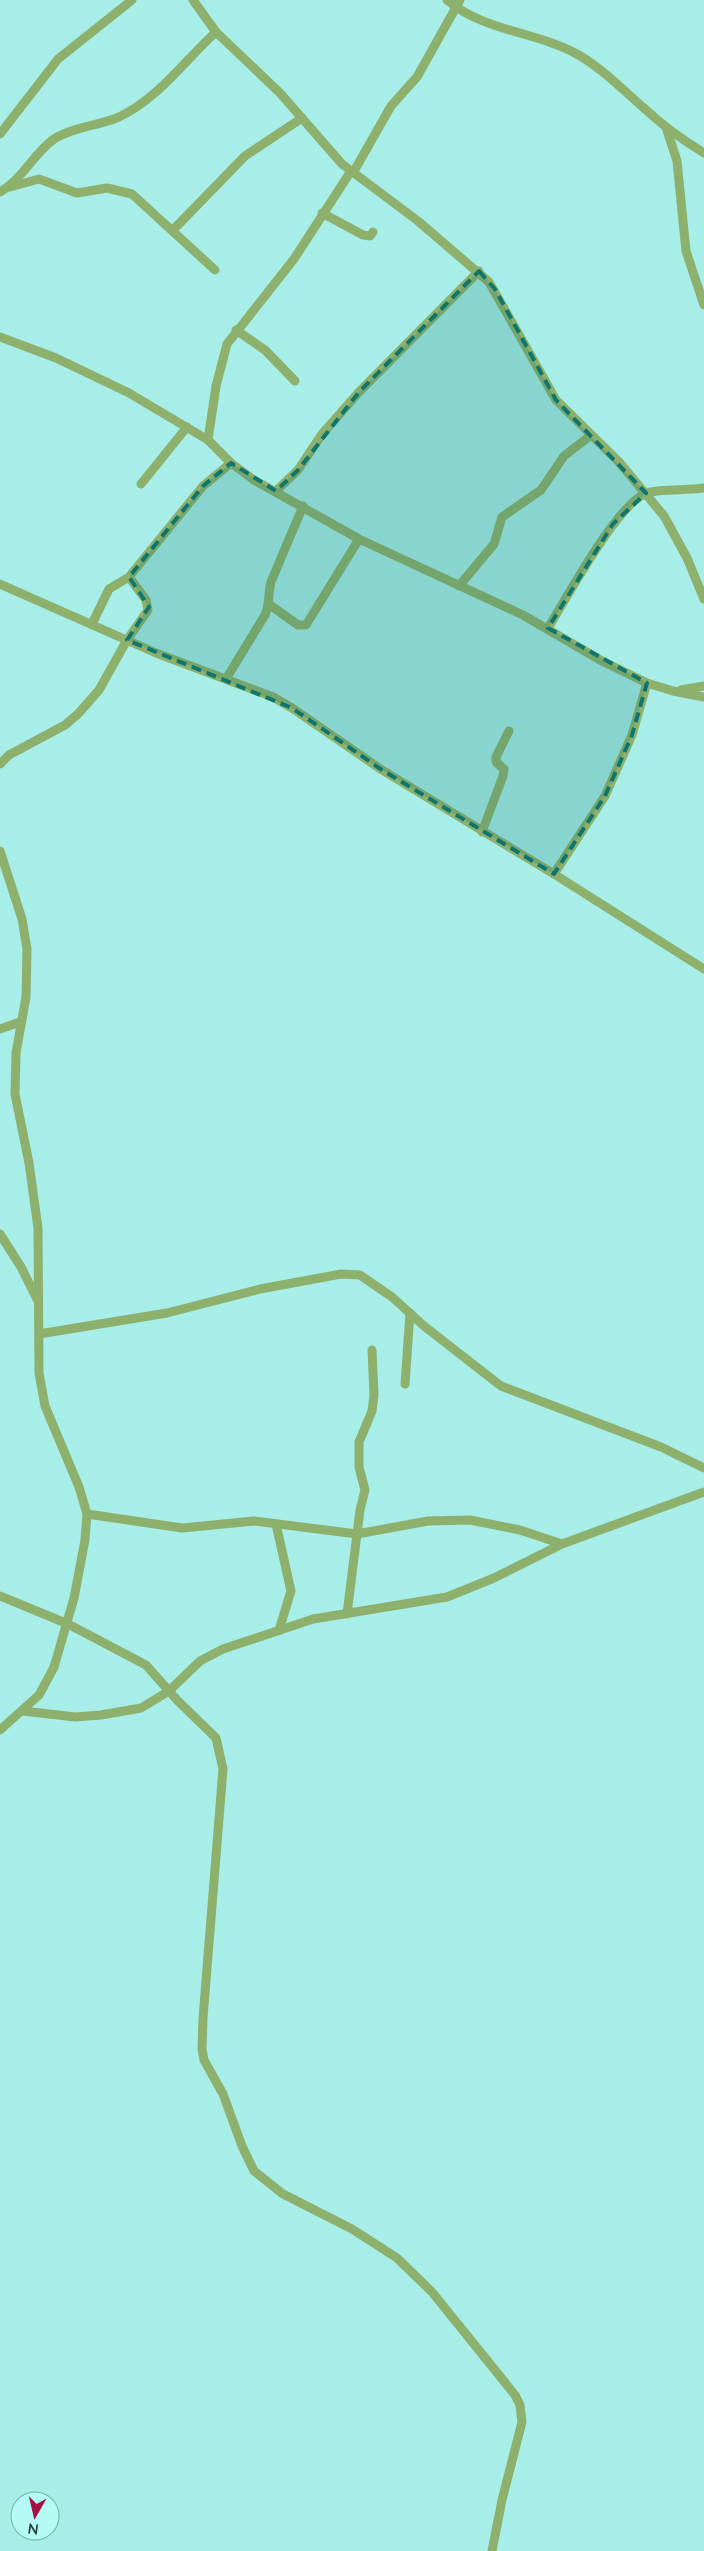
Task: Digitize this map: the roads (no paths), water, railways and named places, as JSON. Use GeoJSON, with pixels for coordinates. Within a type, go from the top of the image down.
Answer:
{"type":"FeatureCollection","features":[{"type":"Feature","properties":{"kind":"street"},"geometry":{"type":"LineString","coordinates":[[0,134],[58,59],[132,0]]}},
{"type":"Feature","properties":{"kind":"street"},"geometry":{"type":"LineString","coordinates":[[193,0],[216,32],[280,93],[326,148],[352,172],[418,221],[478,271],[499,296],[556,400],[619,462],[646,493],[676,538],[704,599]]}},
{"type":"Feature","properties":{"kind":"street"},"geometry":{"type":"LineString","coordinates":[[447,0],[458,3],[480,21],[559,44],[573,52],[606,74],[666,126],[704,153]]}},
{"type":"Feature","properties":{"kind":"street"},"geometry":{"type":"LineString","coordinates":[[208,440],[220,367],[227,344],[236,330],[294,259],[322,213],[352,172],[391,106],[417,77],[458,3]]}},
{"type":"Feature","properties":{"kind":"street"},"geometry":{"type":"LineString","coordinates":[[3,191],[56,138],[118,117],[153,95],[216,32]]}},
{"type":"Feature","properties":{"kind":"street"},"geometry":{"type":"LineString","coordinates":[[173,230],[245,156],[302,118]]}},
{"type":"Feature","properties":{"kind":"street"},"geometry":{"type":"LineString","coordinates":[[666,126],[677,161],[686,251],[704,306]]}},
{"type":"Feature","properties":{"kind":"street"},"geometry":{"type":"LineString","coordinates":[[3,191],[39,179],[77,193],[107,188],[132,194],[215,270]]}},
{"type":"Feature","properties":{"kind":"street"},"geometry":{"type":"LineString","coordinates":[[322,213],[363,235],[370,236],[373,232]]}},
{"type":"Feature","properties":{"kind":"street"},"geometry":{"type":"LineString","coordinates":[[276,490],[298,470],[322,434],[359,392],[478,271]]}},
{"type":"Feature","properties":{"kind":"street"},"geometry":{"type":"LineString","coordinates":[[236,330],[265,350],[295,381]]}},
{"type":"Feature","properties":{"kind":"street"},"geometry":{"type":"LineString","coordinates":[[0,337],[30,347],[129,393],[208,440],[231,463],[254,480],[276,490],[359,539],[548,628],[602,661],[647,683],[673,691],[704,697]]}},
{"type":"Feature","properties":{"kind":"street"},"geometry":{"type":"LineString","coordinates":[[140,484],[187,426]]}},
{"type":"Feature","properties":{"kind":"street"},"geometry":{"type":"LineString","coordinates":[[459,586],[494,544],[502,518],[536,495],[544,487],[564,456],[591,435]]}},
{"type":"Feature","properties":{"kind":"street"},"geometry":{"type":"LineString","coordinates":[[92,624],[109,589],[129,577],[203,486],[231,463]]}},
{"type":"Feature","properties":{"kind":"street"},"geometry":{"type":"LineString","coordinates":[[548,628],[613,524],[646,493],[704,488]]}},
{"type":"Feature","properties":{"kind":"street"},"geometry":{"type":"LineString","coordinates":[[226,679],[252,640],[270,605],[268,591],[271,582],[303,506]]}},
{"type":"Feature","properties":{"kind":"street"},"geometry":{"type":"LineString","coordinates":[[270,605],[295,623],[306,625],[359,539]]}},
{"type":"Feature","properties":{"kind":"street"},"geometry":{"type":"LineString","coordinates":[[0,764],[9,755],[65,725],[100,690],[127,640],[149,608],[146,600],[129,577]]}},
{"type":"Feature","properties":{"kind":"street"},"geometry":{"type":"LineString","coordinates":[[0,584],[127,640],[273,697],[382,770],[554,874],[704,969]]}},
{"type":"Feature","properties":{"kind":"street"},"geometry":{"type":"LineString","coordinates":[[554,874],[605,796],[632,735],[647,683]]}},
{"type":"Feature","properties":{"kind":"street"},"geometry":{"type":"LineString","coordinates":[[673,691],[704,686]]}},
{"type":"Feature","properties":{"kind":"street"},"geometry":{"type":"LineString","coordinates":[[482,832],[503,776],[503,768],[496,761],[509,730]]}},
{"type":"Feature","properties":{"kind":"street"},"geometry":{"type":"LineString","coordinates":[[0,851],[26,934],[26,987],[14,1071],[15,1094],[29,1163],[38,1228],[40,1306],[38,1373],[45,1406],[79,1487],[87,1514],[81,1564],[68,1624],[50,1678],[39,1695],[0,1730]]}},
{"type":"Feature","properties":{"kind":"street"},"geometry":{"type":"LineString","coordinates":[[0,1028],[20,1022]]}},
{"type":"Feature","properties":{"kind":"street"},"geometry":{"type":"LineString","coordinates":[[0,1234],[40,1306]]}},
{"type":"Feature","properties":{"kind":"street"},"geometry":{"type":"LineString","coordinates":[[39,1334],[167,1313],[260,1288],[341,1274],[360,1275],[501,1386],[661,1447],[704,1468]]}},
{"type":"Feature","properties":{"kind":"street"},"geometry":{"type":"LineString","coordinates":[[405,1384],[410,1313]]}},
{"type":"Feature","properties":{"kind":"street"},"geometry":{"type":"LineString","coordinates":[[347,1614],[360,1510],[365,1490],[359,1467],[359,1442],[372,1411],[374,1395],[372,1350]]}},
{"type":"Feature","properties":{"kind":"street"},"geometry":{"type":"LineString","coordinates":[[23,1711],[56,1716],[101,1715],[141,1708],[169,1691],[200,1660],[211,1655],[313,1619],[447,1597],[494,1578],[536,1555],[562,1544],[704,1492]]}},
{"type":"Feature","properties":{"kind":"street"},"geometry":{"type":"LineString","coordinates":[[87,1514],[182,1528],[254,1521],[357,1534],[428,1521],[470,1520],[520,1530],[562,1544]]}},
{"type":"Feature","properties":{"kind":"street"},"geometry":{"type":"LineString","coordinates":[[276,1524],[290,1591],[279,1630]]}},
{"type":"Feature","properties":{"kind":"street"},"geometry":{"type":"LineString","coordinates":[[0,1596],[68,1624],[143,1663],[153,1670],[169,1691],[216,1738],[223,1763],[203,2025],[204,2060],[223,2094],[242,2146],[254,2171],[277,2190],[368,2238],[403,2264],[437,2298],[515,2395],[520,2405],[522,2422],[502,2500],[492,2551]]}}]}
